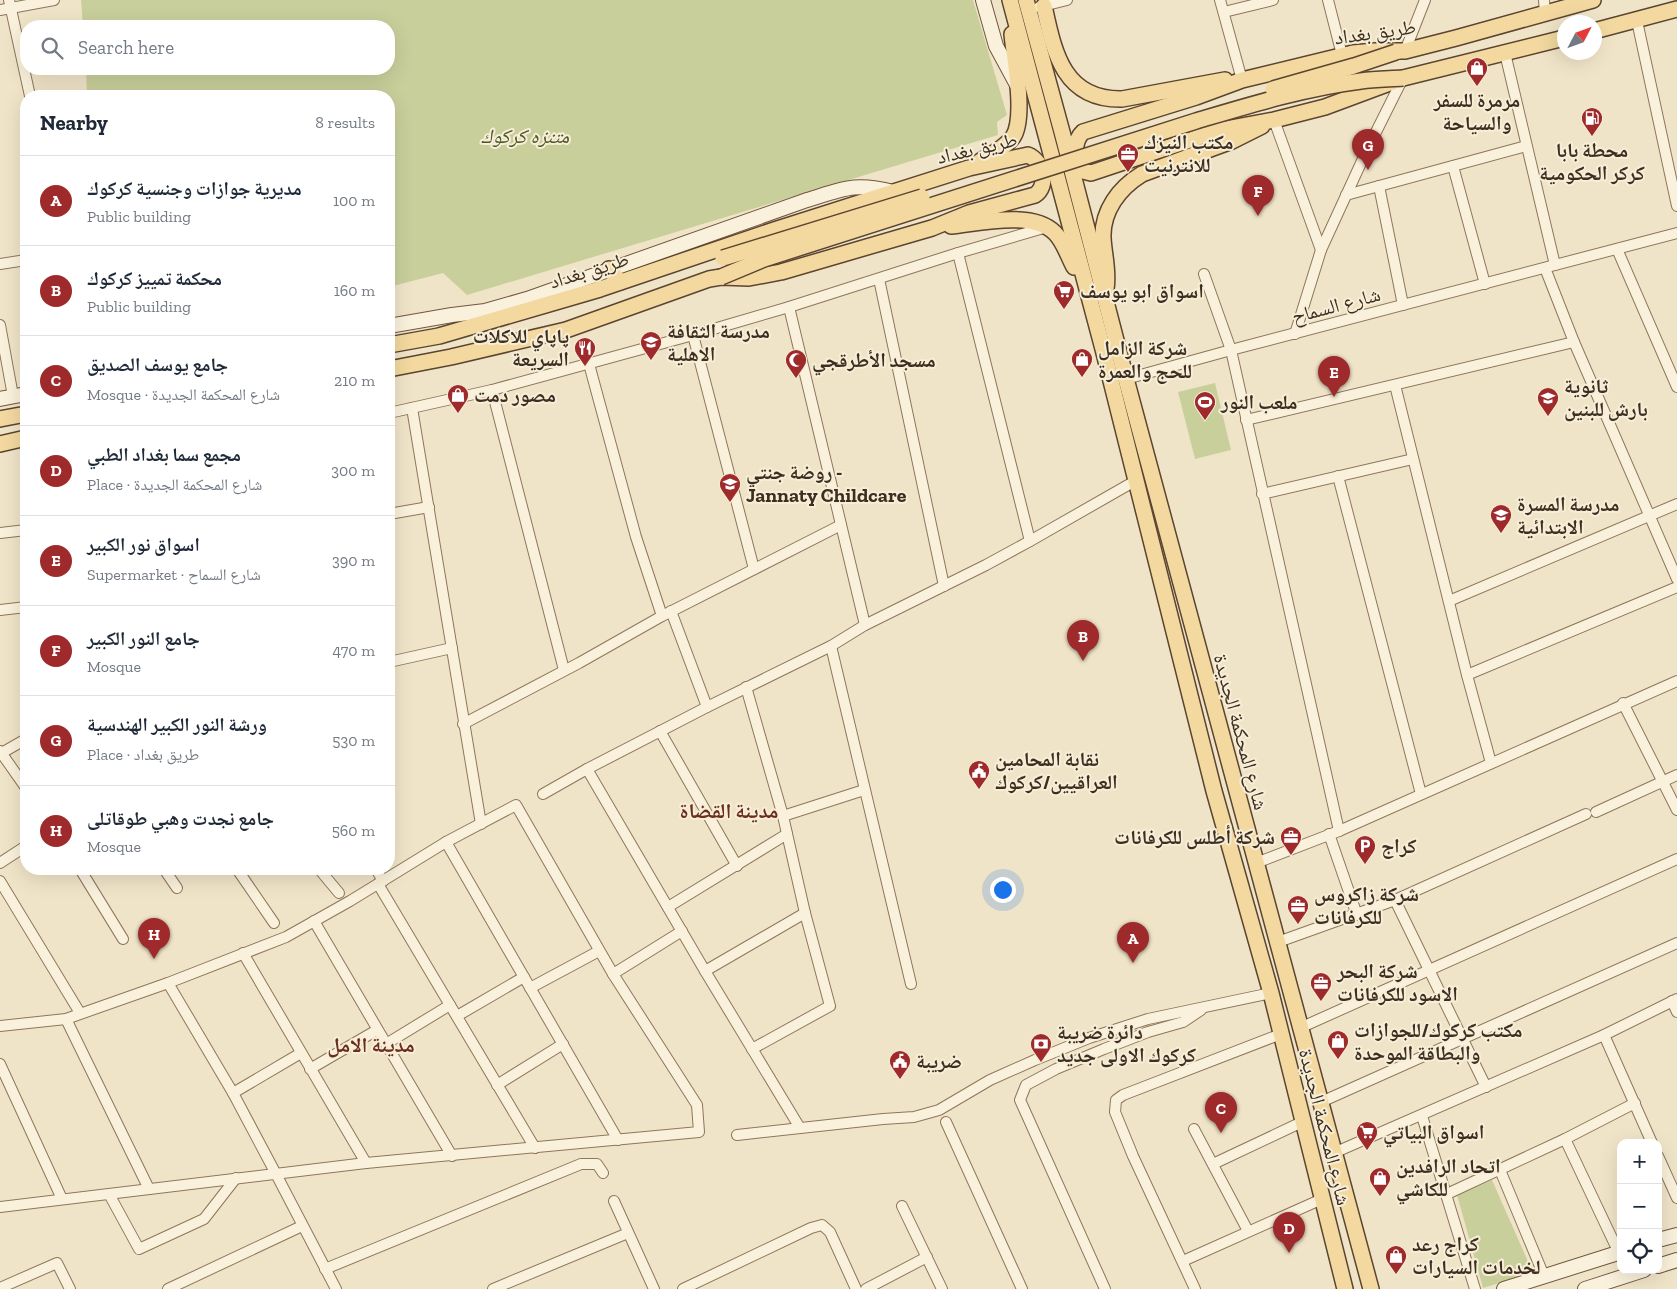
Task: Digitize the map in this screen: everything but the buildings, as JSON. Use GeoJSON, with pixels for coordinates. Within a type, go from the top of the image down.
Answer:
{"type":"FeatureCollection","features":[{"type":"Feature","properties":{"kind":"main road"},"geometry":{"type":"LineString","coordinates":[[983,0],[996,46],[1017,85]]}},
{"type":"Feature","properties":{"kind":"main road"},"geometry":{"type":"LineString","coordinates":[[969,168],[1000,148],[1013,137],[1016,130],[1019,108],[1009,0]]}},
{"type":"Feature","properties":{"kind":"main road","name":"شارع المحكمة الجديدة"},"geometry":{"type":"LineString","coordinates":[[1009,0],[1061,192],[1126,380],[1372,1289]]}},
{"type":"Feature","properties":{"kind":"main road","name":"طريق بغداد"},"geometry":{"type":"LineString","coordinates":[[1557,40],[1403,78],[1325,107],[1274,120],[1220,130],[1091,173],[1083,172],[1080,169],[1075,145],[1083,132],[1242,80],[1342,55],[1375,51],[1401,51],[1544,7],[1593,0]]}},
{"type":"Feature","properties":{"kind":"main road"},"geometry":{"type":"LineString","coordinates":[[1044,3],[1052,43],[1064,71],[1084,90],[1096,96],[1108,99],[1122,99],[1206,82],[1242,80]]}},
{"type":"Feature","properties":{"kind":"main road","name":"شارع المحكمة الجديدة"},"geometry":{"type":"LineString","coordinates":[[1027,4],[1075,185],[1135,481],[1214,791],[1281,1034],[1345,1289]]}},
{"type":"Feature","properties":{"kind":"main road"},"geometry":{"type":"LineString","coordinates":[[1602,29],[1677,9]]}},
{"type":"Feature","properties":{"kind":"main road"},"geometry":{"type":"LineString","coordinates":[[676,263],[699,263],[723,258],[1149,125],[1401,51]]}},
{"type":"Feature","properties":{"kind":"main road"},"geometry":{"type":"LineString","coordinates":[[722,277],[764,259],[1196,121],[1305,91],[1361,81],[1403,78]]}},
{"type":"Feature","properties":{"kind":"main road"},"geometry":{"type":"LineString","coordinates":[[1097,300],[1108,267],[1103,238],[1104,225],[1113,202],[1120,191],[1130,181],[1142,174],[1232,140],[1274,120]]}},
{"type":"Feature","properties":{"kind":"main road","name":"طريق بغداد"},"geometry":{"type":"LineString","coordinates":[[395,344],[439,336],[620,282],[969,168],[1028,155],[1038,162],[1044,180],[1042,189],[1035,195],[969,214],[932,228],[781,272],[749,278],[722,277],[709,279],[566,330],[451,357],[395,368]]}},
{"type":"Feature","properties":{"kind":"main road"},"geometry":{"type":"LineString","coordinates":[[395,325],[485,311],[807,200],[850,187],[874,187],[893,192]]}},
{"type":"Feature","properties":{"kind":"main road"},"geometry":{"type":"LineString","coordinates":[[932,228],[1018,220],[1036,222],[1047,227],[1059,238],[1097,300]]}},
{"type":"Feature","properties":{"kind":"main road"},"geometry":{"type":"LineString","coordinates":[[609,269],[620,282]]}},
{"type":"Feature","properties":{"kind":"main road"},"geometry":{"type":"LineString","coordinates":[[0,419],[20,415]]}},
{"type":"Feature","properties":{"kind":"main road"},"geometry":{"type":"LineString","coordinates":[[0,444],[20,439]]}},
{"type":"Feature","properties":{"kind":"main road"},"geometry":{"type":"LineString","coordinates":[[1662,1239],[1677,1234]]}},
{"type":"Feature","properties":{"kind":"main road"},"geometry":{"type":"LineString","coordinates":[[1504,1289],[1617,1254]]}},
{"type":"Feature","properties":{"kind":"main road"},"geometry":{"type":"LineString","coordinates":[[1662,1265],[1677,1260]]}},
{"type":"Feature","properties":{"kind":"main road"},"geometry":{"type":"LineString","coordinates":[[1585,1289],[1632,1274]]}},
{"type":"Feature","properties":{"kind":"street"},"geometry":{"type":"LineString","coordinates":[[0,10],[10,4],[54,0]]}},
{"type":"Feature","properties":{"kind":"street"},"geometry":{"type":"LineString","coordinates":[[1027,4],[1067,0]]}},
{"type":"Feature","properties":{"kind":"street"},"geometry":{"type":"LineString","coordinates":[[1220,0],[1242,80]]}},
{"type":"Feature","properties":{"kind":"street"},"geometry":{"type":"LineString","coordinates":[[1224,12],[1273,0]]}},
{"type":"Feature","properties":{"kind":"street"},"geometry":{"type":"LineString","coordinates":[[1328,0],[1342,55]]}},
{"type":"Feature","properties":{"kind":"street"},"geometry":{"type":"LineString","coordinates":[[1401,51],[1425,0]]}},
{"type":"Feature","properties":{"kind":"street"},"geometry":{"type":"LineString","coordinates":[[10,4],[20,50]]}},
{"type":"Feature","properties":{"kind":"street"},"geometry":{"type":"LineString","coordinates":[[1637,20],[1677,206]]}},
{"type":"Feature","properties":{"kind":"street"},"geometry":{"type":"LineString","coordinates":[[1505,53],[1550,267],[1574,342],[1677,578]]}},
{"type":"Feature","properties":{"kind":"street"},"geometry":{"type":"LineString","coordinates":[[25,75],[29,90]]}},
{"type":"Feature","properties":{"kind":"street"},"geometry":{"type":"LineString","coordinates":[[1296,334],[1321,250],[1403,78]]}},
{"type":"Feature","properties":{"kind":"street"},"geometry":{"type":"LineString","coordinates":[[1274,120],[1321,250]]}},
{"type":"Feature","properties":{"kind":"street"},"geometry":{"type":"LineString","coordinates":[[1346,195],[1526,146]]}},
{"type":"Feature","properties":{"kind":"street"},"geometry":{"type":"LineString","coordinates":[[1453,166],[1485,284]]}},
{"type":"Feature","properties":{"kind":"street"},"geometry":{"type":"LineString","coordinates":[[1379,186],[1403,305]]}},
{"type":"Feature","properties":{"kind":"street"},"geometry":{"type":"LineString","coordinates":[[395,412],[492,390],[789,308],[958,253],[1047,227]]}},
{"type":"Feature","properties":{"kind":"street","name":"شارع السماح"},"geometry":{"type":"LineString","coordinates":[[1126,380],[1231,350],[1677,233]]}},
{"type":"Feature","properties":{"kind":"street"},"geometry":{"type":"LineString","coordinates":[[1617,249],[1677,386]]}},
{"type":"Feature","properties":{"kind":"street"},"geometry":{"type":"LineString","coordinates":[[958,253],[1030,541]]}},
{"type":"Feature","properties":{"kind":"street"},"geometry":{"type":"LineString","coordinates":[[0,264],[20,261]]}},
{"type":"Feature","properties":{"kind":"street"},"geometry":{"type":"LineString","coordinates":[[1204,274],[1231,350],[1334,832],[1357,915]]}},
{"type":"Feature","properties":{"kind":"street"},"geometry":{"type":"LineString","coordinates":[[879,279],[944,586]]}},
{"type":"Feature","properties":{"kind":"street"},"geometry":{"type":"LineString","coordinates":[[789,308],[865,625]]}},
{"type":"Feature","properties":{"kind":"street"},"geometry":{"type":"LineString","coordinates":[[0,325],[13,396]]}},
{"type":"Feature","properties":{"kind":"street"},"geometry":{"type":"LineString","coordinates":[[693,335],[754,569]]}},
{"type":"Feature","properties":{"kind":"street"},"geometry":{"type":"LineString","coordinates":[[1246,420],[1574,342]]}},
{"type":"Feature","properties":{"kind":"street"},"geometry":{"type":"LineString","coordinates":[[589,364],[636,537],[707,707]]}},
{"type":"Feature","properties":{"kind":"street"},"geometry":{"type":"LineString","coordinates":[[1395,385],[1467,675],[1492,763]]}},
{"type":"Feature","properties":{"kind":"street"},"geometry":{"type":"LineString","coordinates":[[492,390],[564,670]]}},
{"type":"Feature","properties":{"kind":"street"},"geometry":{"type":"LineString","coordinates":[[412,408],[481,824]]}},
{"type":"Feature","properties":{"kind":"street"},"geometry":{"type":"LineString","coordinates":[[1262,494],[1413,458]]}},
{"type":"Feature","properties":{"kind":"street"},"geometry":{"type":"LineString","coordinates":[[1338,476],[1421,794]]}},
{"type":"Feature","properties":{"kind":"street"},"geometry":{"type":"LineString","coordinates":[[543,794],[660,731],[831,646],[865,625],[1030,541],[1135,481]]}},
{"type":"Feature","properties":{"kind":"street"},"geometry":{"type":"LineString","coordinates":[[1449,601],[1677,504]]}},
{"type":"Feature","properties":{"kind":"street"},"geometry":{"type":"LineString","coordinates":[[395,513],[429,506]]}},
{"type":"Feature","properties":{"kind":"street"},"geometry":{"type":"LineString","coordinates":[[463,724],[667,614],[841,525]]}},
{"type":"Feature","properties":{"kind":"street"},"geometry":{"type":"LineString","coordinates":[[0,533],[20,531]]}},
{"type":"Feature","properties":{"kind":"street"},"geometry":{"type":"LineString","coordinates":[[1467,675],[1677,587]]}},
{"type":"Feature","properties":{"kind":"street"},"geometry":{"type":"LineString","coordinates":[[0,610],[20,608]]}},
{"type":"Feature","properties":{"kind":"street"},"geometry":{"type":"LineString","coordinates":[[831,646],[911,984]]}},
{"type":"Feature","properties":{"kind":"street"},"geometry":{"type":"LineString","coordinates":[[395,661],[452,648]]}},
{"type":"Feature","properties":{"kind":"street"},"geometry":{"type":"LineString","coordinates":[[1256,863],[1334,832],[1623,703],[1677,681]]}},
{"type":"Feature","properties":{"kind":"street"},"geometry":{"type":"LineString","coordinates":[[746,687],[783,816],[805,913],[830,1006],[752,1049]]}},
{"type":"Feature","properties":{"kind":"street"},"geometry":{"type":"LineString","coordinates":[[1623,703],[1677,810]]}},
{"type":"Feature","properties":{"kind":"street"},"geometry":{"type":"LineString","coordinates":[[660,731],[737,866]]}},
{"type":"Feature","properties":{"kind":"street"},"geometry":{"type":"LineString","coordinates":[[20,742],[0,753],[20,780]]}},
{"type":"Feature","properties":{"kind":"street"},"geometry":{"type":"LineString","coordinates":[[587,769],[705,971],[800,1128]]}},
{"type":"Feature","properties":{"kind":"street"},"geometry":{"type":"LineString","coordinates":[[1278,942],[1395,900],[1677,775]]}},
{"type":"Feature","properties":{"kind":"street"},"geometry":{"type":"LineString","coordinates":[[783,816],[864,790]]}},
{"type":"Feature","properties":{"kind":"street"},"geometry":{"type":"LineString","coordinates":[[0,1207],[366,1163],[699,1132],[697,1105],[613,974],[516,805],[446,842],[395,873]]}},
{"type":"Feature","properties":{"kind":"street"},"geometry":{"type":"LineString","coordinates":[[668,907],[787,834]]}},
{"type":"Feature","properties":{"kind":"street"},"geometry":{"type":"LineString","coordinates":[[446,842],[618,1140]]}},
{"type":"Feature","properties":{"kind":"street"},"geometry":{"type":"LineString","coordinates":[[0,863],[20,850]]}},
{"type":"Feature","properties":{"kind":"street"},"geometry":{"type":"LineString","coordinates":[[1302,1028],[1677,859]]}},
{"type":"Feature","properties":{"kind":"street"},"geometry":{"type":"LineString","coordinates":[[84,875],[123,939]]}},
{"type":"Feature","properties":{"kind":"street"},"geometry":{"type":"LineString","coordinates":[[168,875],[177,888]]}},
{"type":"Feature","properties":{"kind":"street"},"geometry":{"type":"LineString","coordinates":[[241,875],[274,923]]}},
{"type":"Feature","properties":{"kind":"street"},"geometry":{"type":"LineString","coordinates":[[324,875],[340,892]]}},
{"type":"Feature","properties":{"kind":"street"},"geometry":{"type":"LineString","coordinates":[[378,875],[450,1005],[535,1148]]}},
{"type":"Feature","properties":{"kind":"street"},"geometry":{"type":"LineString","coordinates":[[1,1024],[66,1019],[168,983],[286,937],[392,875]]}},
{"type":"Feature","properties":{"kind":"street"},"geometry":{"type":"LineString","coordinates":[[0,881],[80,1013]]}},
{"type":"Feature","properties":{"kind":"street"},"geometry":{"type":"LineString","coordinates":[[1395,900],[1486,1087]]}},
{"type":"Feature","properties":{"kind":"street"},"geometry":{"type":"LineString","coordinates":[[705,971],[805,913]]}},
{"type":"Feature","properties":{"kind":"street"},"geometry":{"type":"LineString","coordinates":[[314,921],[452,1156]]}},
{"type":"Feature","properties":{"kind":"street"},"geometry":{"type":"LineString","coordinates":[[613,974],[682,930]]}},
{"type":"Feature","properties":{"kind":"street"},"geometry":{"type":"LineString","coordinates":[[1322,1102],[1677,943]]}},
{"type":"Feature","properties":{"kind":"street"},"geometry":{"type":"LineString","coordinates":[[530,988],[599,950]]}},
{"type":"Feature","properties":{"kind":"street"},"geometry":{"type":"LineString","coordinates":[[243,953],[366,1163]]}},
{"type":"Feature","properties":{"kind":"street"},"geometry":{"type":"LineString","coordinates":[[457,1016],[524,977]]}},
{"type":"Feature","properties":{"kind":"street"},"geometry":{"type":"LineString","coordinates":[[168,983],[233,1093],[336,1289]]}},
{"type":"Feature","properties":{"kind":"street"},"geometry":{"type":"LineString","coordinates":[[737,1135],[914,1117],[938,1110],[990,1080],[1089,1038],[1148,1018],[1270,993]]}},
{"type":"Feature","properties":{"kind":"street"},"geometry":{"type":"LineString","coordinates":[[1336,1152],[1604,1035],[1675,1000],[1677,1012]]}},
{"type":"Feature","properties":{"kind":"street"},"geometry":{"type":"LineString","coordinates":[[386,1044],[450,1005]]}},
{"type":"Feature","properties":{"kind":"street"},"geometry":{"type":"LineString","coordinates":[[1105,1289],[1020,1100],[1026,1085],[1056,1069],[1148,1032],[1183,1022],[1207,1006]]}},
{"type":"Feature","properties":{"kind":"street"},"geometry":{"type":"LineString","coordinates":[[66,1019],[149,1189]]}},
{"type":"Feature","properties":{"kind":"street"},"geometry":{"type":"LineString","coordinates":[[310,1069],[377,1030]]}},
{"type":"Feature","properties":{"kind":"street"},"geometry":{"type":"LineString","coordinates":[[1195,1289],[1115,1112],[1116,1100],[1123,1095],[1281,1034]]}},
{"type":"Feature","properties":{"kind":"street"},"geometry":{"type":"LineString","coordinates":[[1604,1035],[1650,1139]]}},
{"type":"Feature","properties":{"kind":"street"},"geometry":{"type":"LineString","coordinates":[[498,1085],[563,1044]]}},
{"type":"Feature","properties":{"kind":"street"},"geometry":{"type":"LineString","coordinates":[[233,1093],[301,1053]]}},
{"type":"Feature","properties":{"kind":"street"},"geometry":{"type":"LineString","coordinates":[[0,1064],[62,1199]]}},
{"type":"Feature","properties":{"kind":"street"},"geometry":{"type":"LineString","coordinates":[[1447,1194],[1565,1139],[1635,1103]]}},
{"type":"Feature","properties":{"kind":"street"},"geometry":{"type":"LineString","coordinates":[[1422,1116],[1475,1289]]}},
{"type":"Feature","properties":{"kind":"street"},"geometry":{"type":"LineString","coordinates":[[946,1122],[1022,1289]]}},
{"type":"Feature","properties":{"kind":"street"},"geometry":{"type":"LineString","coordinates":[[1213,1164],[1302,1122]]}},
{"type":"Feature","properties":{"kind":"street"},"geometry":{"type":"LineString","coordinates":[[1194,1129],[1248,1231]]}},
{"type":"Feature","properties":{"kind":"street"},"geometry":{"type":"LineString","coordinates":[[1565,1139],[1617,1247]]}},
{"type":"Feature","properties":{"kind":"street"},"geometry":{"type":"LineString","coordinates":[[325,1269],[582,1164],[597,1164],[604,1173]]}},
{"type":"Feature","properties":{"kind":"street"},"geometry":{"type":"LineString","coordinates":[[1662,1165],[1677,1198]]}},
{"type":"Feature","properties":{"kind":"street"},"geometry":{"type":"LineString","coordinates":[[1500,1170],[1544,1276]]}},
{"type":"Feature","properties":{"kind":"street"},"geometry":{"type":"LineString","coordinates":[[110,1194],[139,1250],[204,1219],[236,1178]]}},
{"type":"Feature","properties":{"kind":"street"},"geometry":{"type":"LineString","coordinates":[[1183,1261],[1322,1199]]}},
{"type":"Feature","properties":{"kind":"street"},"geometry":{"type":"LineString","coordinates":[[614,1200],[654,1289]]}},
{"type":"Feature","properties":{"kind":"street"},"geometry":{"type":"LineString","coordinates":[[902,1206],[942,1289]]}},
{"type":"Feature","properties":{"kind":"street"},"geometry":{"type":"LineString","coordinates":[[683,1289],[811,1228],[822,1225],[830,1232],[856,1289]]}},
{"type":"Feature","properties":{"kind":"street"},"geometry":{"type":"LineString","coordinates":[[168,1289],[302,1226]]}},
{"type":"Feature","properties":{"kind":"street"},"geometry":{"type":"LineString","coordinates":[[493,1289],[628,1233]]}},
{"type":"Feature","properties":{"kind":"street"},"geometry":{"type":"LineString","coordinates":[[866,1289],[927,1257]]}},
{"type":"Feature","properties":{"kind":"street"},"geometry":{"type":"LineString","coordinates":[[0,1288],[57,1263],[70,1289]]}},
{"type":"Feature","properties":{"kind":"green space","name":"متنزه كركوك"},"geometry":{"type":"Polygon","coordinates":[[[81,0],[973,0],[1007,115],[997,122],[998,135],[467,295],[443,273],[395,285],[395,90],[87,90],[86,75],[395,75],[395,20],[83,20],[81,0]]]}},
{"type":"Feature","properties":{"kind":"green space","name":"ملعب النور"},"geometry":{"type":"Polygon","coordinates":[[[1215,383],[1231,450],[1195,459],[1178,392],[1215,383]]]}},
{"type":"Feature","properties":{"kind":"green space"},"geometry":{"type":"Polygon","coordinates":[[[1492,1180],[1533,1273],[1483,1288],[1457,1195],[1492,1180]]]}},
{"type":"Feature","properties":{"kind":"place","name":"مرمرة للسفر والسياحة"},"geometry":{"type":"Point","coordinates":[1477,87]}},
{"type":"Feature","properties":{"kind":"place","name":"محطة بابا كركر الحكومية"},"geometry":{"type":"Point","coordinates":[1592,137]}},
{"type":"Feature","properties":{"kind":"place","name":"ورشة النور الكبير الهندسية"},"geometry":{"type":"Point","coordinates":[1368,170]}},
{"type":"Feature","properties":{"kind":"place","name":"مكتب النيزك للانترنيت"},"geometry":{"type":"Point","coordinates":[1128,173]}},
{"type":"Feature","properties":{"kind":"place","name":"جامع النور الكبير"},"geometry":{"type":"Point","coordinates":[1258,216]}},
{"type":"Feature","properties":{"kind":"place","name":"اسواق ابو يوسف"},"geometry":{"type":"Point","coordinates":[1064,310]}},
{"type":"Feature","properties":{"kind":"place","name":"مدرسة الثقافة الاهلية"},"geometry":{"type":"Point","coordinates":[651,361]}},
{"type":"Feature","properties":{"kind":"place","name":"پاپاي للاكلات السريعة"},"geometry":{"type":"Point","coordinates":[585,367]}},
{"type":"Feature","properties":{"kind":"place","name":"شركة الزامل للحج والعمرة"},"geometry":{"type":"Point","coordinates":[1082,378]}},
{"type":"Feature","properties":{"kind":"place","name":"مسجد الأطرقجي"},"geometry":{"type":"Point","coordinates":[796,379]}},
{"type":"Feature","properties":{"kind":"place","name":"اسواق نور الكبير"},"geometry":{"type":"Point","coordinates":[1334,397]}},
{"type":"Feature","properties":{"kind":"place","name":"مصور دمت"},"geometry":{"type":"Point","coordinates":[458,414]}},
{"type":"Feature","properties":{"kind":"place","name":"ثانوية بارش للبنين"},"geometry":{"type":"Point","coordinates":[1548,417]}},
{"type":"Feature","properties":{"kind":"place","name":"ملعب النور"},"geometry":{"type":"Point","coordinates":[1205,421]}},
{"type":"Feature","properties":{"kind":"place","name":"روضة جنتي - Jannaty Childcare"},"geometry":{"type":"Point","coordinates":[730,503]}},
{"type":"Feature","properties":{"kind":"place","name":"مدرسة المسرة الابتدائية"},"geometry":{"type":"Point","coordinates":[1501,534]}},
{"type":"Feature","properties":{"kind":"place","name":"محكمة تمييز كركوك"},"geometry":{"type":"Point","coordinates":[1083,661]}},
{"type":"Feature","properties":{"kind":"place","name":"نقابة المحامين العراقيين/كركوك"},"geometry":{"type":"Point","coordinates":[979,790]}},
{"type":"Feature","properties":{"kind":"place","name":"شركة أطلس للكرفانات"},"geometry":{"type":"Point","coordinates":[1291,856]}},
{"type":"Feature","properties":{"kind":"place","name":"كراج"},"geometry":{"type":"Point","coordinates":[1365,865]}},
{"type":"Feature","properties":{"kind":"place","name":"شركة زاكروس للكرفانات"},"geometry":{"type":"Point","coordinates":[1298,925]}},
{"type":"Feature","properties":{"kind":"place","name":"جامع نجدت وهبي طوقاتلى"},"geometry":{"type":"Point","coordinates":[154,959]}},
{"type":"Feature","properties":{"kind":"place","name":"مديرية جوازات وجنسية كركوك"},"geometry":{"type":"Point","coordinates":[1133,963]}},
{"type":"Feature","properties":{"kind":"place","name":"شركة البحر الاسود للكرفانات"},"geometry":{"type":"Point","coordinates":[1321,1002]}},
{"type":"Feature","properties":{"kind":"place","name":"مكتب كركوك/للجوازات والبطاقة الموحدة"},"geometry":{"type":"Point","coordinates":[1338,1060]}},
{"type":"Feature","properties":{"kind":"place","name":"دائرة ضريبة كركوك الاولی جدید"},"geometry":{"type":"Point","coordinates":[1041,1063]}},
{"type":"Feature","properties":{"kind":"place","name":"ضريبة"},"geometry":{"type":"Point","coordinates":[900,1080]}},
{"type":"Feature","properties":{"kind":"place","name":"جامع يوسف الصديق"},"geometry":{"type":"Point","coordinates":[1221,1133]}},
{"type":"Feature","properties":{"kind":"place","name":"اسواق البياتي"},"geometry":{"type":"Point","coordinates":[1367,1151]}},
{"type":"Feature","properties":{"kind":"place","name":"اتحاد الرافدين للكاشي"},"geometry":{"type":"Point","coordinates":[1380,1197]}},
{"type":"Feature","properties":{"kind":"place","name":"مجمع سما بغداد الطبي"},"geometry":{"type":"Point","coordinates":[1289,1253]}},
{"type":"Feature","properties":{"kind":"place","name":"كراج رعد لخدمات السيارات"},"geometry":{"type":"Point","coordinates":[1396,1275]}},
{"type":"Feature","properties":{"kind":"district","name":"مدينة القضاة"},"geometry":{"type":"Point","coordinates":[729,811]}},
{"type":"Feature","properties":{"kind":"district","name":"مدينة الامل"},"geometry":{"type":"Point","coordinates":[371,1045]}}]}
